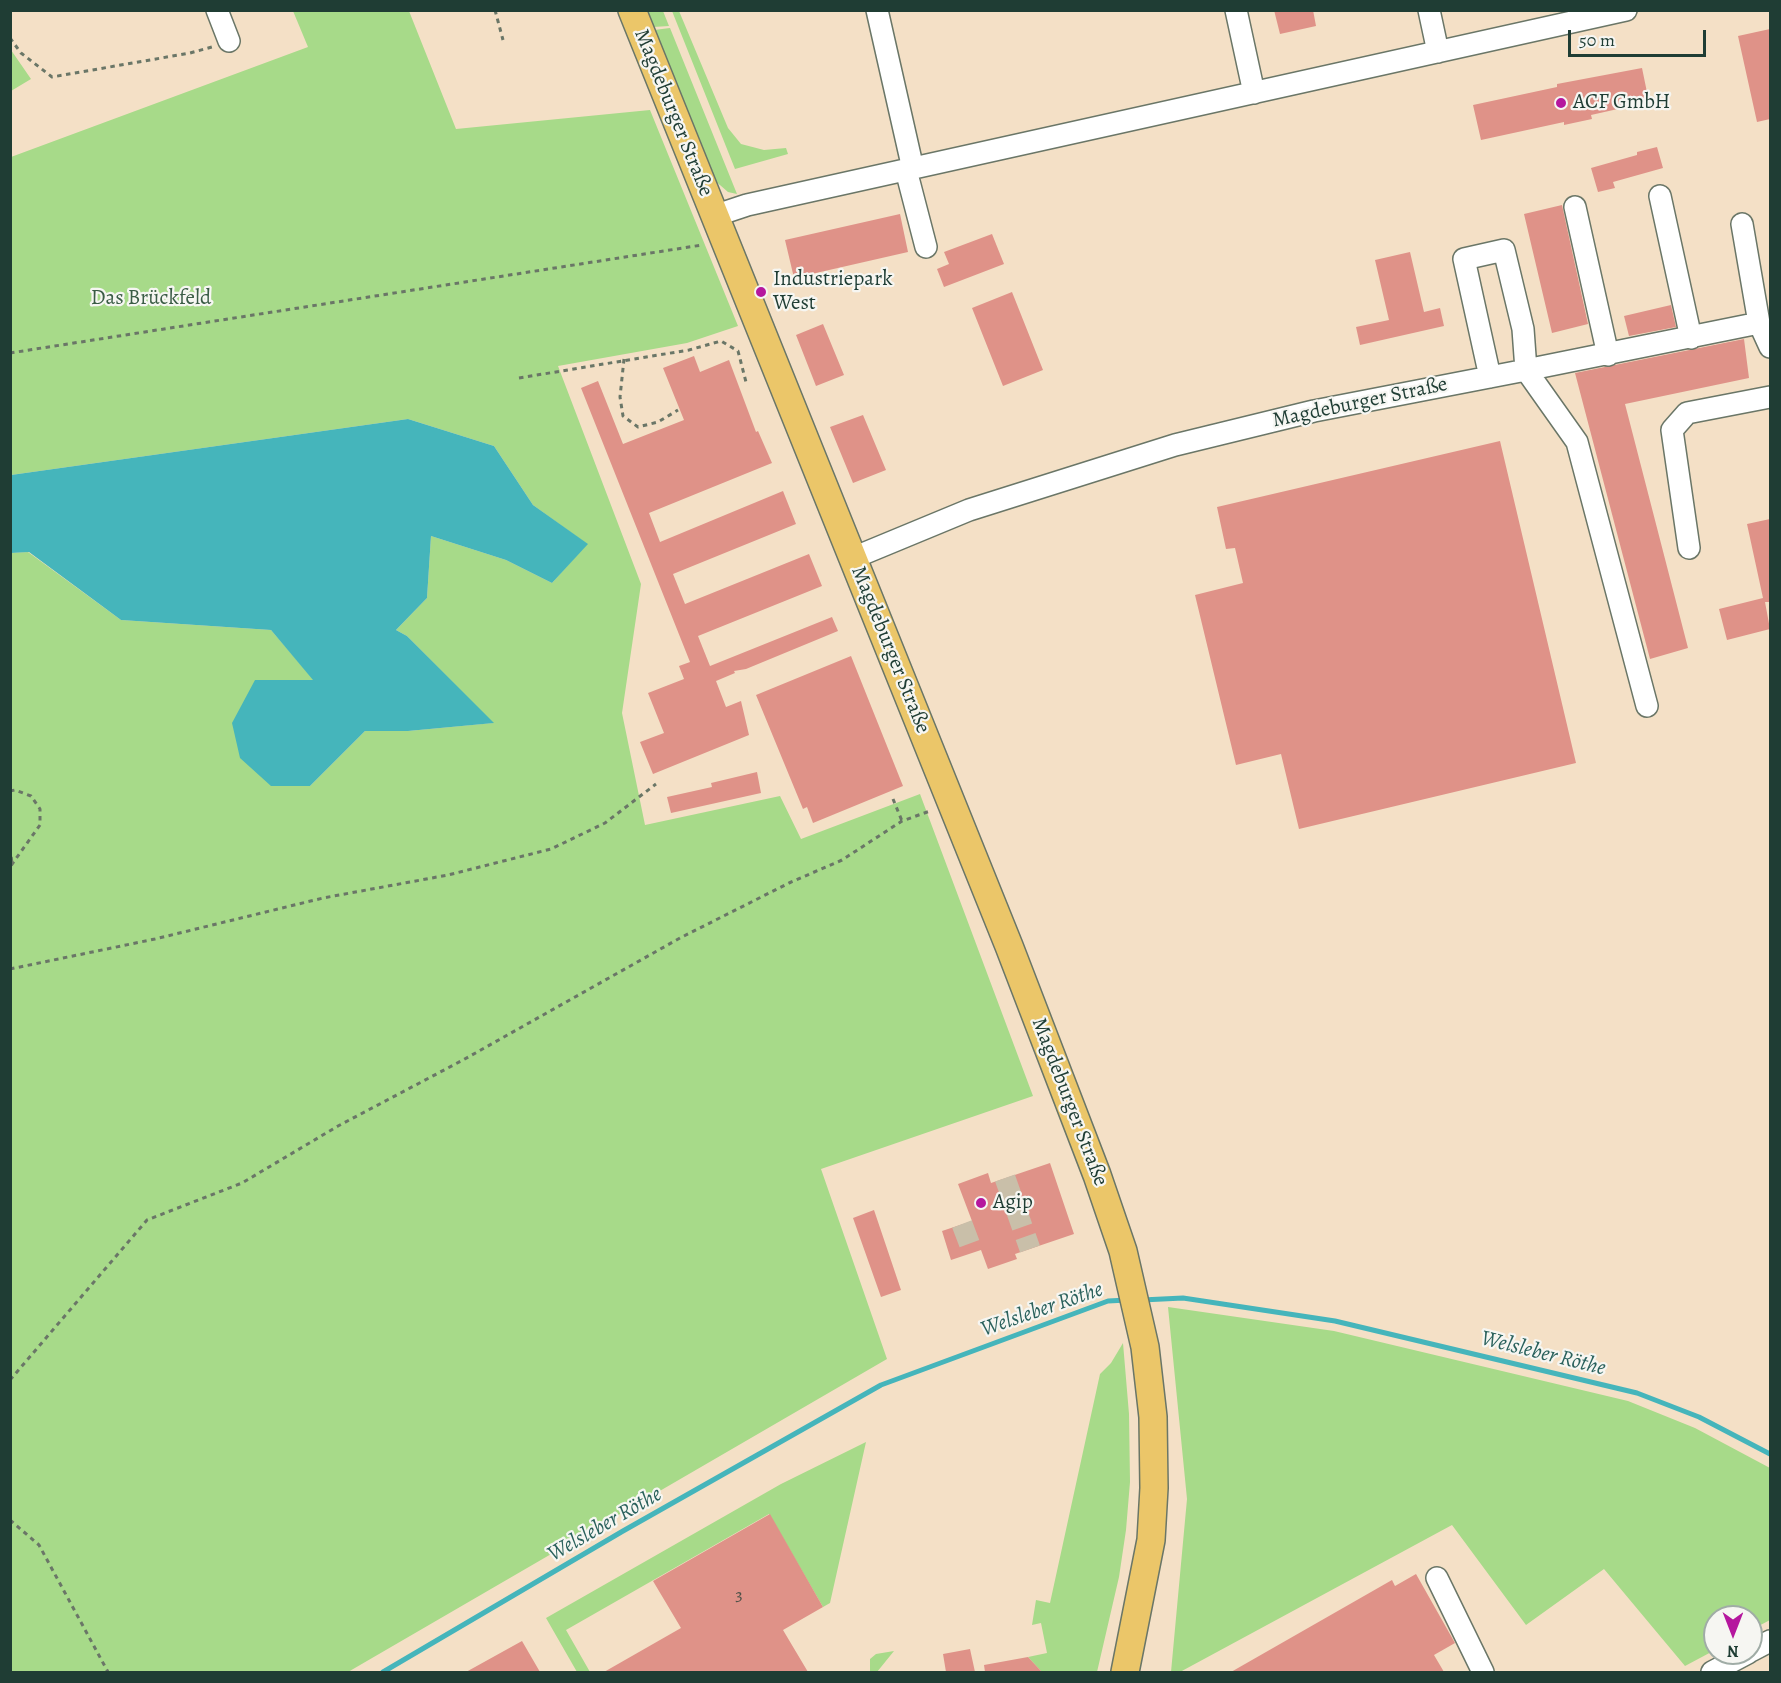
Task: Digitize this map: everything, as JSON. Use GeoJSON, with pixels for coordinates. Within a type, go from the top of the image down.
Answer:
{"type":"FeatureCollection","features":[{"type":"Feature","properties":{"kind":"main road","name":"Magdeburger Straße"},"geometry":{"type":"LineString","coordinates":[[632,10],[951,803],[1097,1175],[1123,1251],[1141,1323],[1153,1417],[1154,1488],[1151,1540],[1125,1672]]}},
{"type":"Feature","properties":{"kind":"street"},"geometry":{"type":"LineString","coordinates":[[217,10],[229,41]]}},
{"type":"Feature","properties":{"kind":"street"},"geometry":{"type":"LineString","coordinates":[[877,10],[926,247]]}},
{"type":"Feature","properties":{"kind":"street"},"geometry":{"type":"LineString","coordinates":[[1236,10],[1254,93]]}},
{"type":"Feature","properties":{"kind":"street"},"geometry":{"type":"LineString","coordinates":[[1429,10],[1438,52]]}},
{"type":"Feature","properties":{"kind":"street","name":"Magdeburger Straße"},"geometry":{"type":"LineString","coordinates":[[719,227],[735,208],[1626,10]]}},
{"type":"Feature","properties":{"kind":"street"},"geometry":{"type":"LineString","coordinates":[[1660,196],[1690,338]]}},
{"type":"Feature","properties":{"kind":"street"},"geometry":{"type":"LineString","coordinates":[[1575,207],[1608,355]]}},
{"type":"Feature","properties":{"kind":"street"},"geometry":{"type":"LineString","coordinates":[[1742,224],[1759,323],[1770,347]]}},
{"type":"Feature","properties":{"kind":"street"},"geometry":{"type":"LineString","coordinates":[[1490,377],[1464,260],[1504,250],[1523,329],[1526,370],[1577,442],[1647,706]]}},
{"type":"Feature","properties":{"kind":"street","name":"Magdeburger Straße"},"geometry":{"type":"LineString","coordinates":[[853,558],[969,510],[1175,445],[1314,411],[1608,355],[1759,323]]}},
{"type":"Feature","properties":{"kind":"street"},"geometry":{"type":"LineString","coordinates":[[1689,548],[1672,430],[1687,413],[1770,397]]}},
{"type":"Feature","properties":{"kind":"street"},"geometry":{"type":"LineString","coordinates":[[1437,1578],[1483,1672]]}},
{"type":"Feature","properties":{"kind":"path"},"geometry":{"type":"LineString","coordinates":[[495,10],[502,40]]}},
{"type":"Feature","properties":{"kind":"path"},"geometry":{"type":"LineString","coordinates":[[10,38],[21,53],[52,77],[190,53],[229,41]]}},
{"type":"Feature","properties":{"kind":"path"},"geometry":{"type":"LineString","coordinates":[[10,353],[711,244],[719,227]]}},
{"type":"Feature","properties":{"kind":"path"},"geometry":{"type":"LineString","coordinates":[[519,378],[689,350],[721,340],[738,351],[746,382]]}},
{"type":"Feature","properties":{"kind":"path"},"geometry":{"type":"LineString","coordinates":[[624,359],[620,397],[623,416],[638,427],[658,422],[678,410]]}},
{"type":"Feature","properties":{"kind":"path"},"geometry":{"type":"LineString","coordinates":[[10,969],[155,939],[255,912],[448,875],[551,849],[605,823],[656,784]]}},
{"type":"Feature","properties":{"kind":"path"},"geometry":{"type":"LineString","coordinates":[[10,791],[15,790],[31,796],[40,809],[40,825],[11,866]]}},
{"type":"Feature","properties":{"kind":"path"},"geometry":{"type":"LineString","coordinates":[[893,799],[902,820]]}},
{"type":"Feature","properties":{"kind":"path"},"geometry":{"type":"LineString","coordinates":[[10,1380],[147,1220],[242,1183],[338,1126],[463,1060],[690,933],[842,860],[902,820],[951,803]]}},
{"type":"Feature","properties":{"kind":"path"},"geometry":{"type":"LineString","coordinates":[[10,848],[11,866]]}},
{"type":"Feature","properties":{"kind":"path"},"geometry":{"type":"LineString","coordinates":[[10,1520],[39,1545],[108,1672]]}},
{"type":"Feature","properties":{"kind":"green space","name":"Das Brückfeld"},"geometry":{"type":"Polygon","coordinates":[[[293,11],[409,11],[456,129],[650,110],[738,326],[687,343],[558,366],[641,584],[622,713],[645,825],[780,796],[801,839],[920,794],[1033,1096],[821,1169],[887,1359],[348,1672],[11,1672],[10,553],[28,552],[121,620],[271,630],[314,680],[310,786],[365,731],[408,731],[493,723],[407,636],[396,630],[427,598],[431,536],[506,560],[552,583],[587,544],[533,505],[494,446],[408,419],[11,475],[11,157],[308,47],[293,11]]]}},
{"type":"Feature","properties":{"kind":"green space"},"geometry":{"type":"Polygon","coordinates":[[[644,11],[663,11],[669,26],[653,27],[644,11]]]}},
{"type":"Feature","properties":{"kind":"green space"},"geometry":{"type":"Polygon","coordinates":[[[672,11],[679,11],[728,128],[741,144],[764,150],[786,148],[788,154],[735,169],[672,11]]]}},
{"type":"Feature","properties":{"kind":"green space"},"geometry":{"type":"Polygon","coordinates":[[[670,28],[737,194],[728,192],[713,179],[654,30],[670,28]]]}},
{"type":"Feature","properties":{"kind":"green space"},"geometry":{"type":"Polygon","coordinates":[[[11,50],[31,79],[10,91],[11,50]]]}},
{"type":"Feature","properties":{"kind":"green space"},"geometry":{"type":"Polygon","coordinates":[[[1168,1307],[1334,1331],[1628,1401],[1695,1428],[1770,1468],[1770,1620],[1763,1624],[1763,1605],[1703,1605],[1703,1656],[1685,1666],[1604,1569],[1526,1625],[1452,1525],[1180,1672],[1171,1672],[1187,1499],[1168,1307]]]}},
{"type":"Feature","properties":{"kind":"green space"},"geometry":{"type":"Polygon","coordinates":[[[1123,1343],[1129,1414],[1130,1482],[1119,1577],[1097,1672],[1042,1672],[1028,1657],[1047,1653],[1041,1623],[1032,1625],[1036,1600],[1050,1603],[1100,1374],[1111,1363],[1123,1343]]]}},
{"type":"Feature","properties":{"kind":"green space"},"geometry":{"type":"Polygon","coordinates":[[[866,1442],[830,1603],[823,1607],[769,1514],[566,1630],[590,1672],[577,1672],[546,1618],[781,1484],[866,1442]]]}},
{"type":"Feature","properties":{"kind":"green space"},"geometry":{"type":"Polygon","coordinates":[[[894,1651],[877,1672],[870,1672],[870,1659],[876,1654],[894,1651]]]}},
{"type":"Feature","properties":{"kind":"water"},"geometry":{"type":"Polygon","coordinates":[[[408,419],[494,446],[533,505],[588,544],[552,583],[506,560],[431,536],[427,598],[396,630],[407,636],[494,723],[408,731],[365,731],[310,786],[271,786],[240,758],[232,723],[255,680],[313,680],[271,630],[121,620],[29,552],[11,553],[11,475],[408,419]]]}},
{"type":"Feature","properties":{"kind":"building"},"geometry":{"type":"Polygon","coordinates":[[[1274,10],[1313,10],[1316,26],[1280,34],[1274,10]]]}},
{"type":"Feature","properties":{"kind":"building"},"geometry":{"type":"Polygon","coordinates":[[[1770,29],[1770,119],[1757,122],[1738,36],[1770,29]]]}},
{"type":"Feature","properties":{"kind":"building","name":"ACF GmbH"},"geometry":{"type":"Polygon","coordinates":[[[1642,68],[1649,102],[1591,115],[1592,119],[1564,125],[1564,122],[1481,140],[1473,105],[1557,87],[1557,84],[1642,68]]]}},
{"type":"Feature","properties":{"kind":"building"},"geometry":{"type":"Polygon","coordinates":[[[1657,147],[1663,168],[1613,182],[1615,188],[1598,192],[1591,168],[1657,147]]]}},
{"type":"Feature","properties":{"kind":"building"},"geometry":{"type":"Polygon","coordinates":[[[1562,205],[1588,324],[1552,333],[1524,214],[1562,205]]]}},
{"type":"Feature","properties":{"kind":"building"},"geometry":{"type":"Polygon","coordinates":[[[900,214],[908,252],[794,278],[785,240],[900,214]]]}},
{"type":"Feature","properties":{"kind":"building"},"geometry":{"type":"Polygon","coordinates":[[[992,234],[1004,264],[944,287],[937,269],[949,264],[944,252],[992,234]]]}},
{"type":"Feature","properties":{"kind":"building"},"geometry":{"type":"Polygon","coordinates":[[[1410,252],[1424,312],[1440,308],[1444,326],[1360,345],[1356,327],[1389,320],[1375,260],[1410,252]]]}},
{"type":"Feature","properties":{"kind":"building"},"geometry":{"type":"Polygon","coordinates":[[[1012,292],[1043,370],[1003,386],[972,308],[1012,292]]]}},
{"type":"Feature","properties":{"kind":"building"},"geometry":{"type":"Polygon","coordinates":[[[1671,305],[1676,327],[1629,336],[1624,316],[1671,305]]]}},
{"type":"Feature","properties":{"kind":"building"},"geometry":{"type":"Polygon","coordinates":[[[823,324],[844,375],[816,386],[796,335],[823,324]]]}},
{"type":"Feature","properties":{"kind":"building"},"geometry":{"type":"Polygon","coordinates":[[[1744,339],[1749,378],[1625,404],[1688,648],[1650,659],[1575,373],[1744,339]]]}},
{"type":"Feature","properties":{"kind":"building"},"geometry":{"type":"Polygon","coordinates":[[[694,356],[700,372],[729,360],[756,432],[758,431],[772,463],[649,513],[660,542],[783,491],[796,524],[673,574],[685,604],[809,554],[822,586],[698,636],[710,666],[832,617],[838,631],[746,669],[734,671],[735,673],[716,681],[726,707],[741,701],[749,735],[653,774],[640,742],[664,733],[648,693],[684,679],[679,666],[690,662],[581,388],[598,381],[623,444],[684,420],[663,368],[694,356]]]}},
{"type":"Feature","properties":{"kind":"building"},"geometry":{"type":"Polygon","coordinates":[[[863,415],[886,470],[853,483],[830,427],[863,415]]]}},
{"type":"Feature","properties":{"kind":"building"},"geometry":{"type":"Polygon","coordinates":[[[1500,441],[1576,763],[1299,829],[1281,754],[1236,765],[1195,595],[1243,583],[1235,548],[1226,549],[1217,507],[1500,441]]]}},
{"type":"Feature","properties":{"kind":"building"},"geometry":{"type":"Polygon","coordinates":[[[1770,519],[1770,602],[1765,602],[1770,629],[1727,640],[1719,609],[1763,598],[1747,524],[1770,519]]]}},
{"type":"Feature","properties":{"kind":"building"},"geometry":{"type":"Polygon","coordinates":[[[851,656],[903,786],[813,823],[807,807],[803,809],[756,695],[851,656]]]}},
{"type":"Feature","properties":{"kind":"building"},"geometry":{"type":"Polygon","coordinates":[[[757,772],[761,793],[671,813],[667,797],[712,787],[711,783],[757,772]]]}},
{"type":"Feature","properties":{"kind":"building"},"geometry":{"type":"Polygon","coordinates":[[[1050,1163],[1074,1234],[1015,1254],[1017,1259],[988,1269],[981,1250],[951,1260],[942,1231],[972,1221],[958,1184],[988,1173],[991,1183],[1050,1163]]]}},
{"type":"Feature","properties":{"kind":"building"},"geometry":{"type":"Polygon","coordinates":[[[874,1210],[901,1290],[881,1297],[853,1218],[874,1210]]]}},
{"type":"Feature","properties":{"kind":"building"},"geometry":{"type":"Polygon","coordinates":[[[770,1514],[823,1607],[783,1630],[808,1672],[604,1672],[681,1628],[653,1581],[770,1514]]]}},
{"type":"Feature","properties":{"kind":"building"},"geometry":{"type":"Polygon","coordinates":[[[1416,1574],[1455,1643],[1434,1655],[1444,1672],[1231,1672],[1392,1580],[1395,1586],[1416,1574]]]}},
{"type":"Feature","properties":{"kind":"building"},"geometry":{"type":"Polygon","coordinates":[[[522,1641],[540,1672],[466,1672],[522,1641]]]}},
{"type":"Feature","properties":{"kind":"building"},"geometry":{"type":"Polygon","coordinates":[[[970,1649],[975,1672],[946,1672],[943,1654],[970,1649]]]}},
{"type":"Feature","properties":{"kind":"building"},"geometry":{"type":"Polygon","coordinates":[[[1028,1657],[1042,1672],[985,1672],[984,1665],[1028,1657]]]}},
{"type":"Feature","properties":{"kind":"waterway","name":"Welsleber Röthe"},"geometry":{"type":"LineString","coordinates":[[1142,1300],[1183,1298],[1335,1321],[1637,1393],[1699,1417],[1770,1454]]}},
{"type":"Feature","properties":{"kind":"waterway","name":"Welsleber Röthe"},"geometry":{"type":"LineString","coordinates":[[383,1672],[623,1531],[881,1385],[1108,1301],[1127,1300]]}},
{"type":"Feature","properties":{"kind":"tunnel"},"geometry":{"type":"LineString","coordinates":[[1005,1178],[1030,1249]]}},
{"type":"Feature","properties":{"kind":"tunnel"},"geometry":{"type":"LineString","coordinates":[[962,1224],[973,1253]]}},
{"type":"Feature","properties":{"kind":"place","name":"ACF GmbH"},"geometry":{"type":"Point","coordinates":[1561,103]}},
{"type":"Feature","properties":{"kind":"place","name":"Industriepark West"},"geometry":{"type":"Point","coordinates":[761,292]}},
{"type":"Feature","properties":{"kind":"place","name":"Agip"},"geometry":{"type":"Point","coordinates":[981,1203]}}]}
